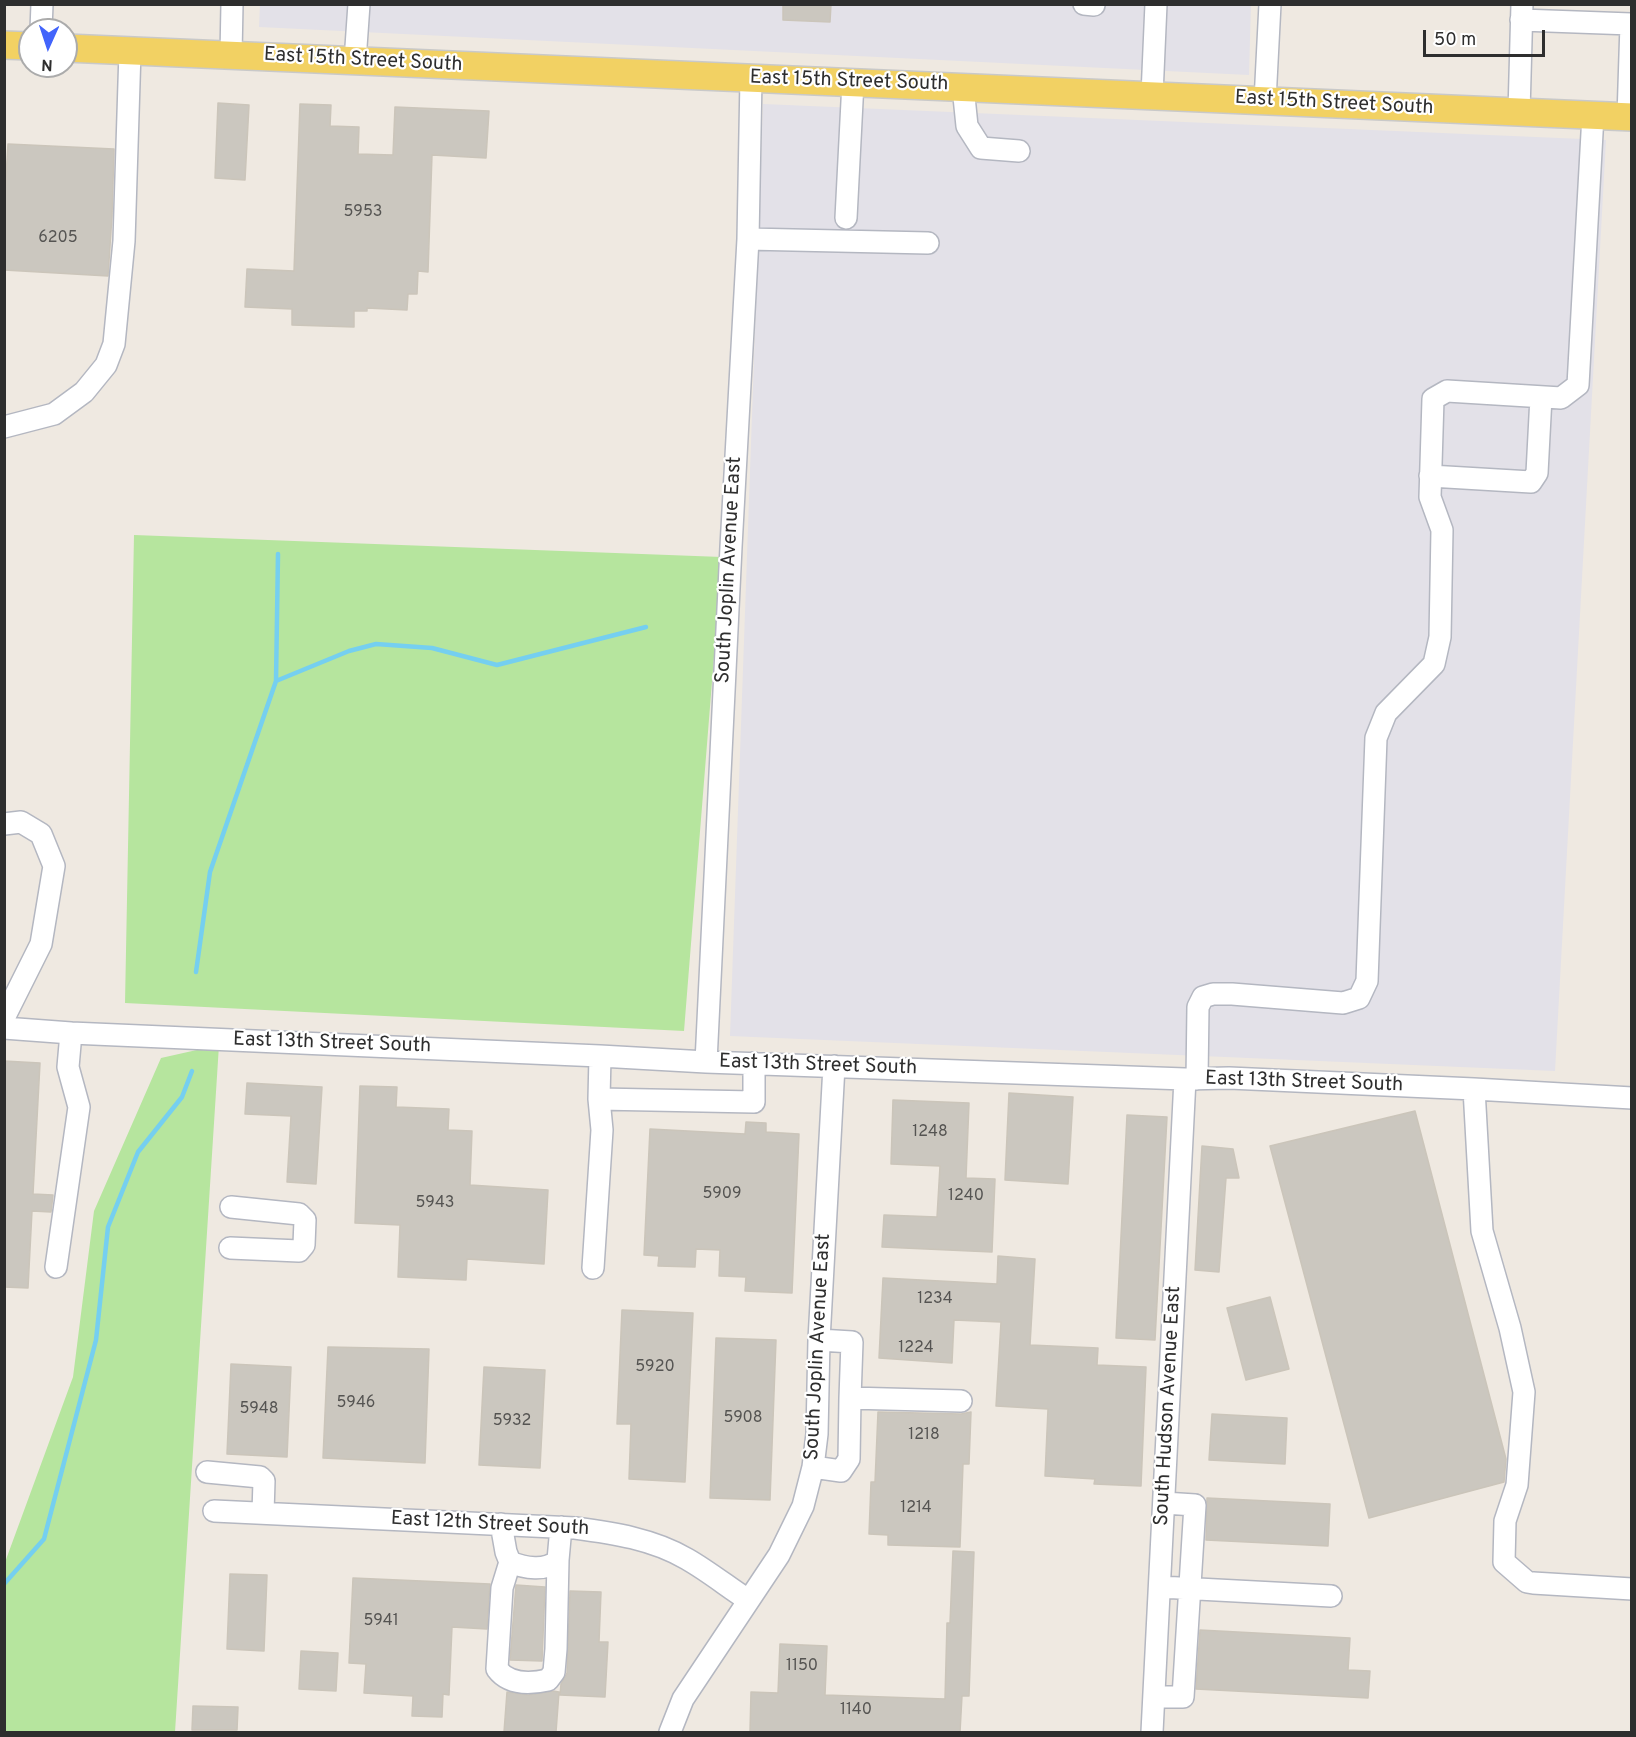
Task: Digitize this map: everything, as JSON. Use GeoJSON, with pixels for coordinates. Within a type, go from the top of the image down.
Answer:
{"type":"FeatureCollection","features":[{"type":"Feature","properties":{"kind":"main road","name":"East 15th Street South"},"geometry":{"type":"LineString","coordinates":[[78,49],[1630,117]]}},
{"type":"Feature","properties":{"kind":"street"},"geometry":{"type":"LineString","coordinates":[[231,55],[232,4]]}},
{"type":"Feature","properties":{"kind":"street"},"geometry":{"type":"LineString","coordinates":[[355,61],[359,4]]}},
{"type":"Feature","properties":{"kind":"street"},"geometry":{"type":"LineString","coordinates":[[1084,4],[1094,5]]}},
{"type":"Feature","properties":{"kind":"street"},"geometry":{"type":"LineString","coordinates":[[1152,95],[1156,4]]}},
{"type":"Feature","properties":{"kind":"street"},"geometry":{"type":"LineString","coordinates":[[1265,100],[1270,4]]}},
{"type":"Feature","properties":{"kind":"street"},"geometry":{"type":"LineString","coordinates":[[1519,112],[1521,8],[1631,24],[1630,117]]}},
{"type":"Feature","properties":{"kind":"street"},"geometry":{"type":"LineString","coordinates":[[4,428],[54,414],[84,392],[106,365],[114,344],[124,241],[130,51]]}},
{"type":"Feature","properties":{"kind":"street","name":"South Joplin Avenue East"},"geometry":{"type":"LineString","coordinates":[[706,1062],[731,535],[748,239],[751,78]]}},
{"type":"Feature","properties":{"kind":"street"},"geometry":{"type":"LineString","coordinates":[[846,218],[853,82]]}},
{"type":"Feature","properties":{"kind":"street"},"geometry":{"type":"LineString","coordinates":[[963,87],[967,126],[981,148],[1019,151]]}},
{"type":"Feature","properties":{"kind":"street"},"geometry":{"type":"LineString","coordinates":[[1541,397],[1537,473],[1531,482],[1430,476],[1433,399],[1447,391],[1561,398],[1578,385],[1593,115]]}},
{"type":"Feature","properties":{"kind":"street"},"geometry":{"type":"LineString","coordinates":[[748,239],[928,243]]}},
{"type":"Feature","properties":{"kind":"street","name":"South Hudson Avenue East"},"geometry":{"type":"LineString","coordinates":[[1152,1732],[1164,1503],[1191,1079],[1198,1007],[1203,997],[1213,994],[1343,1003],[1359,998],[1367,981],[1377,738],[1386,713],[1434,664],[1440,637],[1442,530],[1430,497],[1430,476]]}},
{"type":"Feature","properties":{"kind":"street"},"geometry":{"type":"LineString","coordinates":[[4,824],[21,822],[41,834],[54,866],[41,944],[4,1018]]}},
{"type":"Feature","properties":{"kind":"street","name":"East 13th Street South"},"geometry":{"type":"LineString","coordinates":[[4,1028],[706,1062],[1191,1079],[1229,1078],[1632,1098]]}},
{"type":"Feature","properties":{"kind":"street"},"geometry":{"type":"LineString","coordinates":[[56,1267],[79,1107],[68,1067],[71,1033]]}},
{"type":"Feature","properties":{"kind":"street"},"geometry":{"type":"LineString","coordinates":[[592,1268],[602,1130],[599,1099],[600,1056]]}},
{"type":"Feature","properties":{"kind":"street"},"geometry":{"type":"LineString","coordinates":[[599,1099],[754,1102],[754,1064]]}},
{"type":"Feature","properties":{"kind":"street","name":"South Joplin Avenue East"},"geometry":{"type":"LineString","coordinates":[[669,1732],[682,1699],[779,1555],[803,1506],[813,1467],[817,1434],[819,1340],[834,1066]]}},
{"type":"Feature","properties":{"kind":"street"},"geometry":{"type":"LineString","coordinates":[[1474,1089],[1482,1231],[1510,1328],[1524,1392],[1517,1485],[1505,1521],[1504,1562],[1527,1582],[1632,1589]]}},
{"type":"Feature","properties":{"kind":"street"},"geometry":{"type":"LineString","coordinates":[[230,1248],[299,1251],[304,1245],[304,1220],[299,1214],[231,1207]]}},
{"type":"Feature","properties":{"kind":"street"},"geometry":{"type":"LineString","coordinates":[[813,1467],[841,1471],[849,1459],[852,1342],[819,1340]]}},
{"type":"Feature","properties":{"kind":"street"},"geometry":{"type":"LineString","coordinates":[[850,1398],[961,1401]]}},
{"type":"Feature","properties":{"kind":"street"},"geometry":{"type":"LineString","coordinates":[[207,1472],[260,1477],[264,1481],[264,1513]]}},
{"type":"Feature","properties":{"kind":"street"},"geometry":{"type":"LineString","coordinates":[[1154,1697],[1183,1697],[1191,1588],[1195,1505],[1164,1503]]}},
{"type":"Feature","properties":{"kind":"street","name":"East 12th Street South"},"geometry":{"type":"LineString","coordinates":[[214,1511],[561,1527],[610,1533],[650,1542],[686,1558],[748,1600]]}},
{"type":"Feature","properties":{"kind":"street"},"geometry":{"type":"LineString","coordinates":[[501,1524],[510,1562],[502,1588],[497,1669],[511,1681],[538,1683],[548,1680],[554,1672],[561,1527]]}},
{"type":"Feature","properties":{"kind":"street"},"geometry":{"type":"LineString","coordinates":[[510,1562],[518,1565],[546,1567],[558,1560]]}},
{"type":"Feature","properties":{"kind":"street"},"geometry":{"type":"LineString","coordinates":[[1160,1587],[1331,1596]]}},
{"type":"Feature","properties":{"kind":"shaded area"},"geometry":{"type":"Polygon","coordinates":[[[260,4],[1251,5],[1249,75],[259,27],[260,4]]]}},
{"type":"Feature","properties":{"kind":"shaded area"},"geometry":{"type":"Polygon","coordinates":[[[763,104],[1606,140],[1555,1071],[730,1036],[763,104]]]}},
{"type":"Feature","properties":{"kind":"green space"},"geometry":{"type":"Polygon","coordinates":[[[134,535],[722,557],[684,1031],[125,1003],[134,535]]]}},
{"type":"Feature","properties":{"kind":"green space"},"geometry":{"type":"Polygon","coordinates":[[[219,1045],[175,1732],[5,1732],[4,1565],[73,1377],[94,1211],[161,1058],[219,1045]]]}},
{"type":"Feature","properties":{"kind":"building"},"geometry":{"type":"Polygon","coordinates":[[[783,4],[831,4],[830,22],[783,20],[783,4]]]}},
{"type":"Feature","properties":{"kind":"building"},"geometry":{"type":"Polygon","coordinates":[[[218,103],[249,105],[245,180],[215,178],[218,103]]]}},
{"type":"Feature","properties":{"kind":"building"},"geometry":{"type":"Polygon","coordinates":[[[300,104],[331,105],[330,126],[359,127],[358,154],[393,155],[395,107],[489,111],[486,158],[432,155],[428,272],[418,271],[417,294],[408,294],[407,310],[367,308],[367,311],[354,311],[354,327],[292,325],[292,309],[245,307],[247,269],[294,271],[300,104]]]}},
{"type":"Feature","properties":{"kind":"building"},"geometry":{"type":"Polygon","coordinates":[[[8,144],[114,149],[108,276],[4,270],[4,208],[8,144]]]}},
{"type":"Feature","properties":{"kind":"building"},"geometry":{"type":"Polygon","coordinates":[[[4,1061],[40,1063],[33,1194],[53,1195],[51,1212],[32,1211],[28,1288],[4,1287],[4,1061]]]}},
{"type":"Feature","properties":{"kind":"building"},"geometry":{"type":"Polygon","coordinates":[[[247,1083],[322,1087],[316,1184],[287,1182],[291,1116],[245,1114],[247,1083]]]}},
{"type":"Feature","properties":{"kind":"building"},"geometry":{"type":"Polygon","coordinates":[[[360,1086],[397,1087],[396,1107],[449,1109],[448,1130],[472,1131],[470,1185],[548,1190],[544,1264],[467,1259],[466,1280],[398,1277],[400,1225],[355,1223],[360,1086]]]}},
{"type":"Feature","properties":{"kind":"building"},"geometry":{"type":"Polygon","coordinates":[[[1009,1093],[1073,1097],[1068,1184],[1005,1180],[1009,1093]]]}},
{"type":"Feature","properties":{"kind":"building"},"geometry":{"type":"Polygon","coordinates":[[[893,1100],[969,1103],[966,1178],[995,1179],[992,1252],[882,1247],[884,1215],[937,1217],[940,1166],[891,1164],[893,1100]]]}},
{"type":"Feature","properties":{"kind":"building"},"geometry":{"type":"Polygon","coordinates":[[[1415,1111],[1506,1459],[1504,1482],[1369,1518],[1270,1146],[1415,1111]]]}},
{"type":"Feature","properties":{"kind":"building"},"geometry":{"type":"Polygon","coordinates":[[[1127,1115],[1167,1117],[1155,1340],[1116,1338],[1127,1115]]]}},
{"type":"Feature","properties":{"kind":"building"},"geometry":{"type":"Polygon","coordinates":[[[746,1122],[766,1123],[766,1132],[799,1134],[792,1293],[745,1291],[746,1277],[719,1276],[720,1250],[696,1249],[695,1267],[658,1266],[659,1256],[644,1255],[650,1129],[745,1134],[746,1122]]]}},
{"type":"Feature","properties":{"kind":"building"},"geometry":{"type":"Polygon","coordinates":[[[1202,1146],[1233,1149],[1239,1178],[1226,1178],[1219,1272],[1195,1270],[1202,1146]]]}},
{"type":"Feature","properties":{"kind":"building"},"geometry":{"type":"Polygon","coordinates":[[[998,1256],[1035,1259],[1030,1345],[1098,1348],[1097,1365],[1146,1367],[1141,1486],[1094,1484],[1095,1479],[1045,1476],[1048,1409],[996,1406],[1001,1322],[954,1320],[952,1363],[879,1358],[883,1278],[997,1284],[998,1256]]]}},
{"type":"Feature","properties":{"kind":"building"},"geometry":{"type":"Polygon","coordinates":[[[1270,1297],[1289,1369],[1246,1380],[1227,1308],[1270,1297]]]}},
{"type":"Feature","properties":{"kind":"building"},"geometry":{"type":"Polygon","coordinates":[[[622,1310],[693,1313],[685,1482],[629,1479],[631,1424],[617,1424],[622,1310]]]}},
{"type":"Feature","properties":{"kind":"building"},"geometry":{"type":"Polygon","coordinates":[[[716,1338],[776,1340],[770,1500],[710,1498],[716,1338]]]}},
{"type":"Feature","properties":{"kind":"building"},"geometry":{"type":"Polygon","coordinates":[[[328,1347],[429,1349],[425,1463],[323,1458],[328,1347]]]}},
{"type":"Feature","properties":{"kind":"building"},"geometry":{"type":"Polygon","coordinates":[[[231,1364],[291,1367],[287,1457],[227,1454],[231,1364]]]}},
{"type":"Feature","properties":{"kind":"building"},"geometry":{"type":"Polygon","coordinates":[[[484,1367],[545,1370],[540,1468],[479,1465],[484,1367]]]}},
{"type":"Feature","properties":{"kind":"building"},"geometry":{"type":"Polygon","coordinates":[[[878,1412],[961,1414],[971,1412],[969,1464],[963,1464],[960,1547],[888,1545],[888,1535],[869,1534],[871,1482],[875,1482],[878,1412]]]}},
{"type":"Feature","properties":{"kind":"building"},"geometry":{"type":"Polygon","coordinates":[[[1212,1414],[1287,1418],[1285,1464],[1209,1460],[1212,1414]]]}},
{"type":"Feature","properties":{"kind":"building"},"geometry":{"type":"Polygon","coordinates":[[[1207,1498],[1330,1504],[1328,1546],[1206,1540],[1207,1498]]]}},
{"type":"Feature","properties":{"kind":"building"},"geometry":{"type":"Polygon","coordinates":[[[953,1551],[974,1552],[969,1696],[962,1696],[960,1732],[750,1732],[751,1692],[778,1693],[780,1644],[827,1646],[825,1695],[945,1699],[947,1623],[950,1623],[953,1551]]]}},
{"type":"Feature","properties":{"kind":"building"},"geometry":{"type":"Polygon","coordinates":[[[230,1574],[267,1575],[264,1651],[227,1649],[230,1574]]]}},
{"type":"Feature","properties":{"kind":"building"},"geometry":{"type":"Polygon","coordinates":[[[353,1578],[490,1584],[487,1629],[452,1627],[449,1695],[443,1694],[442,1717],[412,1716],[413,1696],[364,1693],[366,1664],[349,1663],[353,1578]]]}},
{"type":"Feature","properties":{"kind":"building"},"geometry":{"type":"Polygon","coordinates":[[[516,1585],[545,1587],[542,1661],[510,1660],[516,1585]]]}},
{"type":"Feature","properties":{"kind":"building"},"geometry":{"type":"Polygon","coordinates":[[[570,1591],[601,1592],[599,1642],[608,1642],[605,1697],[560,1695],[561,1684],[567,1673],[570,1591]]]}},
{"type":"Feature","properties":{"kind":"building"},"geometry":{"type":"Polygon","coordinates":[[[1200,1630],[1350,1638],[1348,1670],[1370,1671],[1368,1698],[1196,1689],[1200,1630]]]}},
{"type":"Feature","properties":{"kind":"building"},"geometry":{"type":"Polygon","coordinates":[[[301,1651],[338,1653],[336,1691],[299,1689],[301,1651]]]}},
{"type":"Feature","properties":{"kind":"building"},"geometry":{"type":"Polygon","coordinates":[[[507,1692],[528,1695],[559,1692],[556,1732],[504,1732],[507,1692]]]}},
{"type":"Feature","properties":{"kind":"building"},"geometry":{"type":"Polygon","coordinates":[[[193,1706],[238,1707],[237,1730],[192,1730],[193,1706]]]}},
{"type":"Feature","properties":{"kind":"waterway"},"geometry":{"type":"LineString","coordinates":[[196,972],[210,872],[276,681],[278,554]]}},
{"type":"Feature","properties":{"kind":"waterway"},"geometry":{"type":"LineString","coordinates":[[276,681],[349,651],[376,644],[432,648],[497,665],[646,627]]}},
{"type":"Feature","properties":{"kind":"waterway"},"geometry":{"type":"LineString","coordinates":[[4,1584],[44,1539],[96,1340],[108,1227],[138,1152],[182,1097],[192,1071]]}}]}
